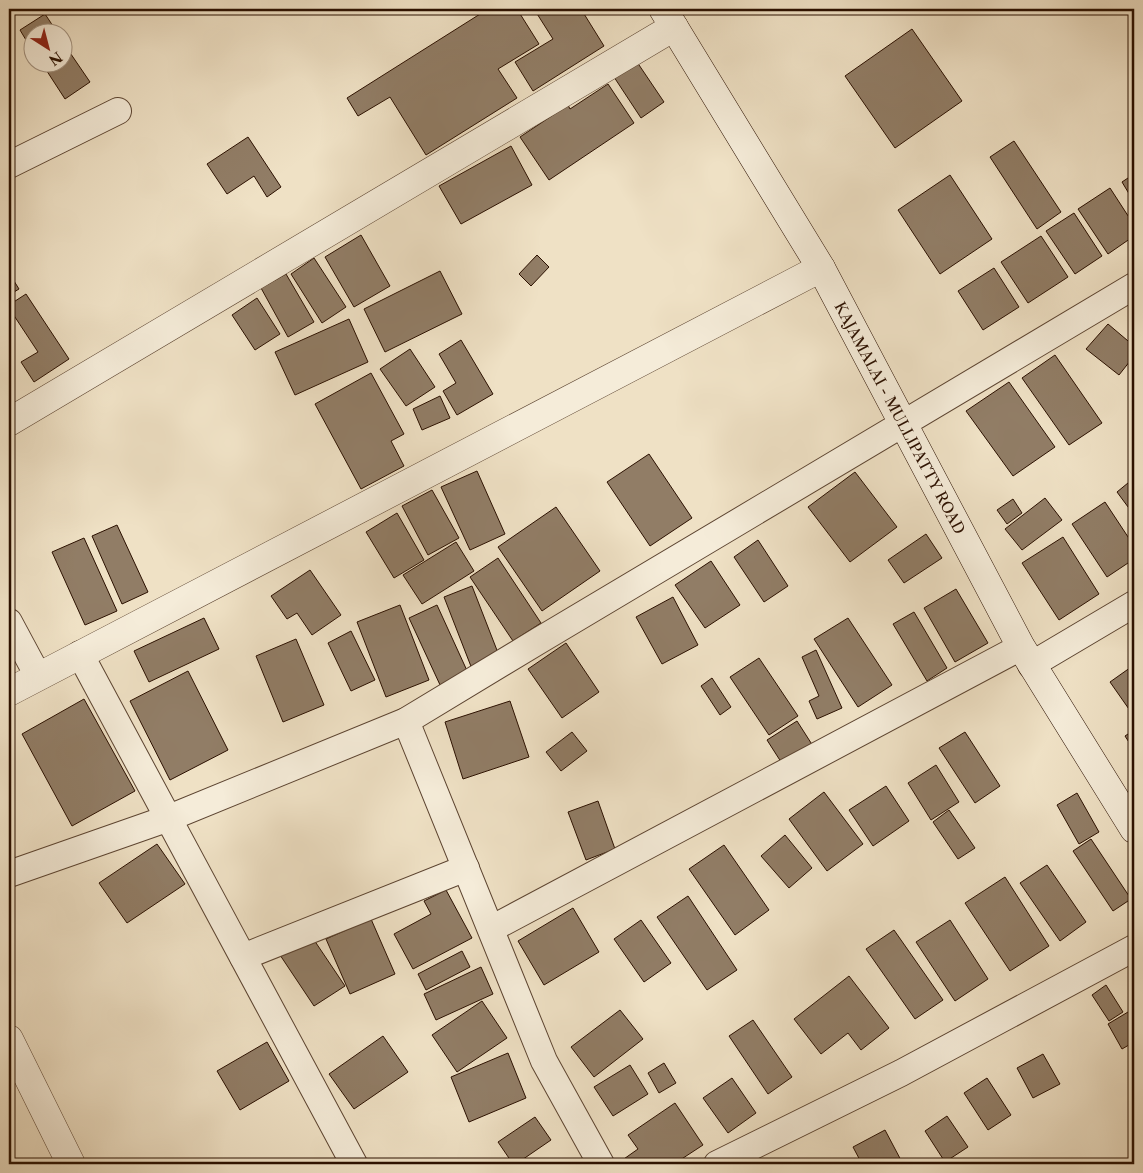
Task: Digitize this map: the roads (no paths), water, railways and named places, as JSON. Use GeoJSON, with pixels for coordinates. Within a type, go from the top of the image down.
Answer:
{"type":"FeatureCollection","features":[{"type":"Feature","properties":{"kind":"street","name":"KAJAMALAI - MULLIPATTY ROAD"},"geometry":{"type":"LineString","coordinates":[[669,18],[821,268],[1026,656],[1134,829]]}},
{"type":"Feature","properties":{"kind":"street"},"geometry":{"type":"LineString","coordinates":[[9,422],[669,18]]}},
{"type":"Feature","properties":{"kind":"street"},"geometry":{"type":"LineString","coordinates":[[9,165],[118,111]]}},
{"type":"Feature","properties":{"kind":"street"},"geometry":{"type":"LineString","coordinates":[[9,692],[821,268]]}},
{"type":"Feature","properties":{"kind":"street"},"geometry":{"type":"LineString","coordinates":[[9,874],[169,818],[406,721],[1134,286]]}},
{"type":"Feature","properties":{"kind":"street"},"geometry":{"type":"LineString","coordinates":[[491,929],[1026,656],[1134,604]]}},
{"type":"Feature","properties":{"kind":"street"},"geometry":{"type":"LineString","coordinates":[[9,622],[38,676]]}},
{"type":"Feature","properties":{"kind":"street"},"geometry":{"type":"LineString","coordinates":[[80,654],[354,1164]]}},
{"type":"Feature","properties":{"kind":"street"},"geometry":{"type":"LineString","coordinates":[[406,721],[544,1061],[601,1164]]}},
{"type":"Feature","properties":{"kind":"street"},"geometry":{"type":"LineString","coordinates":[[243,957],[466,868]]}},
{"type":"Feature","properties":{"kind":"street"},"geometry":{"type":"LineString","coordinates":[[717,1164],[901,1073],[1134,948]]}},
{"type":"Feature","properties":{"kind":"street"},"geometry":{"type":"LineString","coordinates":[[9,1040],[71,1164]]}}]}
